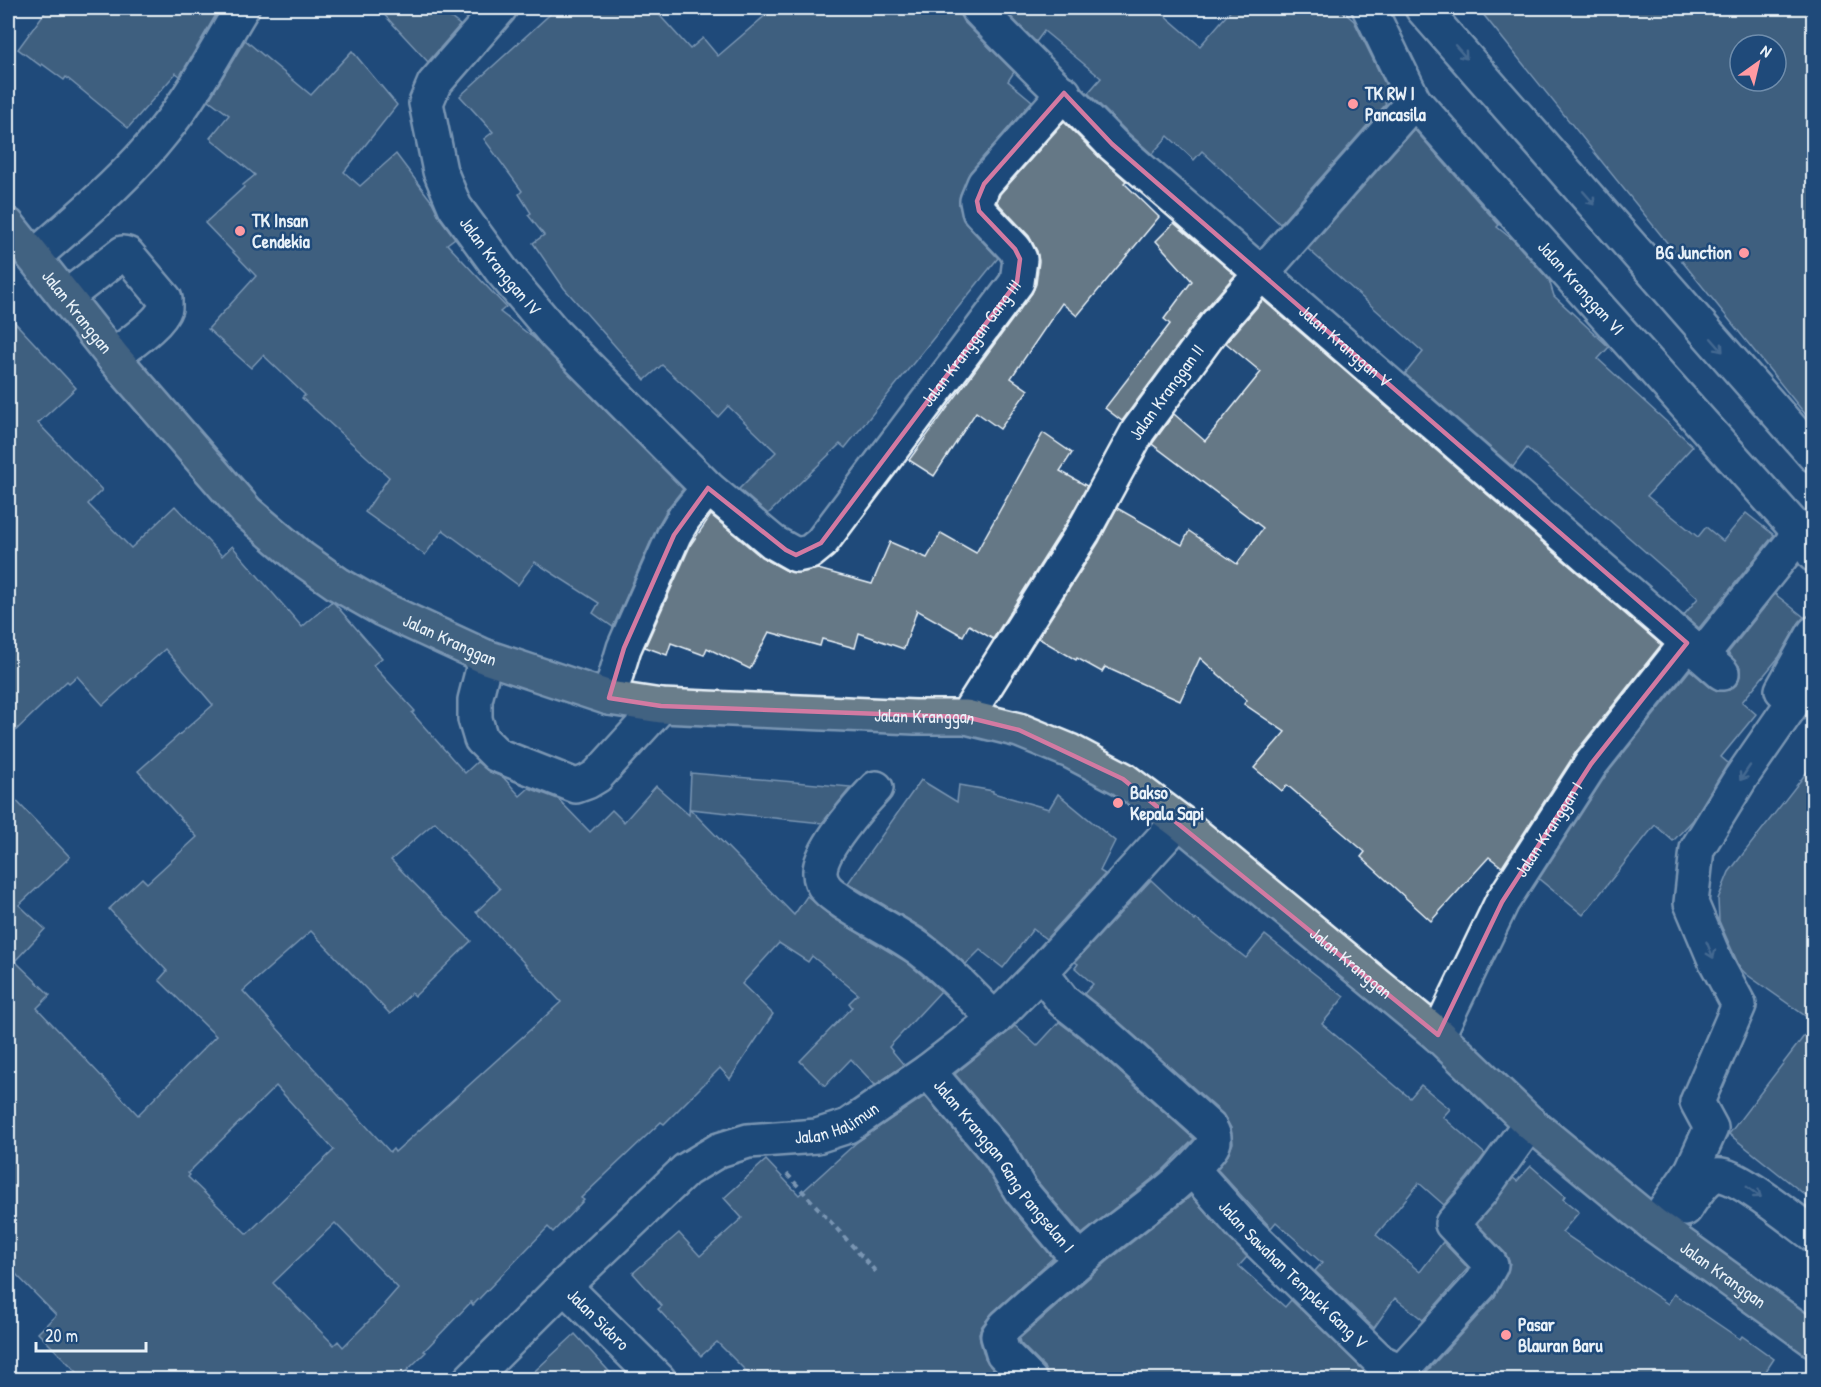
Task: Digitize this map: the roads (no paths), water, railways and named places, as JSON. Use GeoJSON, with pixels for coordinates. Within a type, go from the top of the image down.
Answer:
{"type":"FeatureCollection","features":[{"type":"Feature","properties":{"kind":"main road","name":"Jalan Kranggan"},"geometry":{"type":"LineString","coordinates":[[8,225],[113,357],[247,512],[301,558],[338,585],[382,609],[486,657],[609,698],[661,706],[915,717],[966,717],[1019,730],[1070,751],[1123,779],[1179,821],[1438,1035],[1530,1123],[1659,1230],[1814,1340]]}},
{"type":"Feature","properties":{"kind":"street"},"geometry":{"type":"LineString","coordinates":[[34,257],[131,169],[163,132],[186,100],[242,8]]}},
{"type":"Feature","properties":{"kind":"street","name":"Jalan Kranggan IV"},"geometry":{"type":"LineString","coordinates":[[500,8],[434,84],[426,103],[440,171],[455,207],[501,270],[555,335],[708,488],[773,542],[796,555]]}},
{"type":"Feature","properties":{"kind":"street","name":"Jalan Kranggan V"},"geometry":{"type":"LineString","coordinates":[[977,8],[1016,50],[1064,93],[1112,144],[1704,657]]}},
{"type":"Feature","properties":{"kind":"street","name":"Jalan Kranggan VI"},"geometry":{"type":"LineString","coordinates":[[1369,8],[1414,101],[1807,544]]}},
{"type":"Feature","properties":{"kind":"street"},"geometry":{"type":"LineString","coordinates":[[1422,8],[1814,455]]}},
{"type":"Feature","properties":{"kind":"street","name":"Jalan Kranggan Gang III"},"geometry":{"type":"LineString","coordinates":[[796,555],[810,552],[821,543],[1017,282],[1020,259],[1015,249],[979,211],[977,201],[984,184],[1064,93]]}},
{"type":"Feature","properties":{"kind":"street","name":"Jalan Kranggan II"},"geometry":{"type":"LineString","coordinates":[[966,717],[1083,532],[1138,431],[1215,326],[1414,101]]}},
{"type":"Feature","properties":{"kind":"street"},"geometry":{"type":"LineString","coordinates":[[66,297],[123,253],[127,254],[165,298],[165,308],[160,316],[113,357]]}},
{"type":"Feature","properties":{"kind":"street"},"geometry":{"type":"LineString","coordinates":[[609,698],[624,648],[674,535],[684,518],[708,488]]}},
{"type":"Feature","properties":{"kind":"street","name":"Jalan Kranggan I"},"geometry":{"type":"LineString","coordinates":[[1438,1035],[1502,902],[1591,764],[1704,657],[1807,544]]}},
{"type":"Feature","properties":{"kind":"street"},"geometry":{"type":"LineString","coordinates":[[1731,753],[1777,699],[1814,633]]}},
{"type":"Feature","properties":{"kind":"street"},"geometry":{"type":"LineString","coordinates":[[486,657],[475,700],[475,719],[481,739],[497,755],[576,786],[597,776],[661,706]]}},
{"type":"Feature","properties":{"kind":"street"},"geometry":{"type":"LineString","coordinates":[[1659,1230],[1699,1175],[1711,1128],[1697,1102],[1739,1005],[1715,960],[1691,903],[1697,849],[1740,779],[1814,672]]}},
{"type":"Feature","properties":{"kind":"street"},"geometry":{"type":"LineString","coordinates":[[876,788],[832,842],[821,862],[819,872],[821,884],[853,909],[908,940],[926,953],[995,1019]]}},
{"type":"Feature","properties":{"kind":"street","name":"Jalan Halimun"},"geometry":{"type":"LineString","coordinates":[[470,1380],[564,1286],[686,1170],[719,1150],[756,1140],[817,1136],[848,1126],[928,1071],[995,1019],[1179,821]]}},
{"type":"Feature","properties":{"kind":"street"},"geometry":{"type":"LineString","coordinates":[[1030,1380],[1003,1353],[998,1336],[1005,1326],[1079,1260],[1201,1159],[1214,1141],[1210,1128],[1106,1034],[1063,1001],[1041,972]]}},
{"type":"Feature","properties":{"kind":"street","name":"Jalan Kranggan Gang Pangselan I"},"geometry":{"type":"LineString","coordinates":[[928,1071],[1000,1156],[1021,1191],[1079,1260]]}},
{"type":"Feature","properties":{"kind":"street","name":"Jalan Sawahan Templek Gang V"},"geometry":{"type":"LineString","coordinates":[[1201,1159],[1259,1243],[1381,1362],[1397,1369],[1405,1366],[1480,1285],[1490,1271],[1491,1265],[1486,1258],[1452,1224],[1482,1190],[1530,1123]]}},
{"type":"Feature","properties":{"kind":"street"},"geometry":{"type":"LineString","coordinates":[[1699,1175],[1722,1174],[1737,1180],[1814,1235]]}},
{"type":"Feature","properties":{"kind":"street","name":"Jalan Sidoro"},"geometry":{"type":"LineString","coordinates":[[564,1286],[659,1380]]}},
{"type":"Feature","properties":{"kind":"place","name":"TK RW I Pancasila"},"geometry":{"type":"Point","coordinates":[1353,104]}},
{"type":"Feature","properties":{"kind":"place","name":"TK Insan Cendekia"},"geometry":{"type":"Point","coordinates":[240,231]}},
{"type":"Feature","properties":{"kind":"place","name":"BG Junction"},"geometry":{"type":"Point","coordinates":[1744,253]}},
{"type":"Feature","properties":{"kind":"place","name":"Bakso Kepala Sapi"},"geometry":{"type":"Point","coordinates":[1118,803]}},
{"type":"Feature","properties":{"kind":"place","name":"Pasar Blauran Baru"},"geometry":{"type":"Point","coordinates":[1506,1335]}}]}
